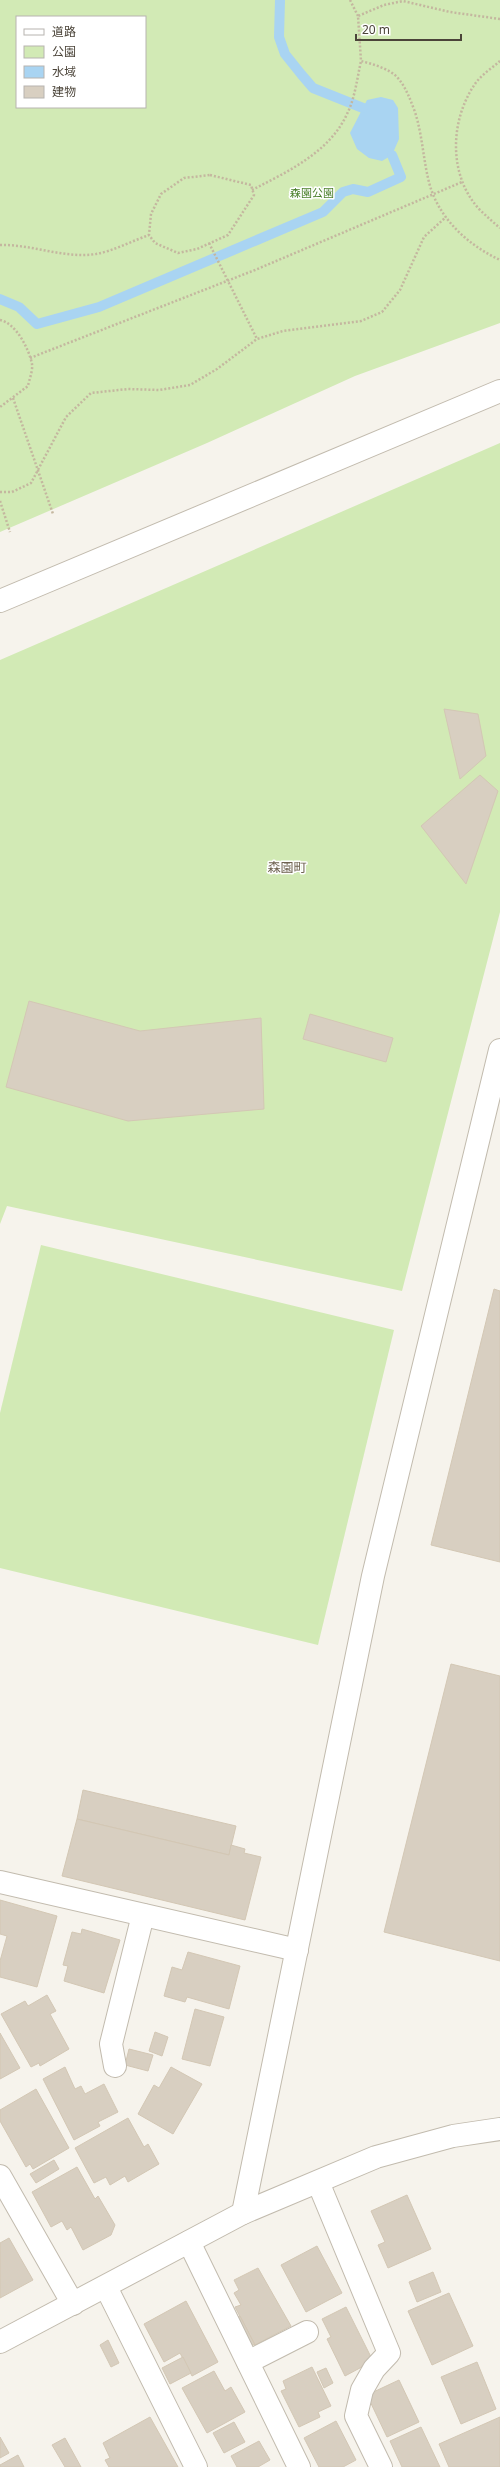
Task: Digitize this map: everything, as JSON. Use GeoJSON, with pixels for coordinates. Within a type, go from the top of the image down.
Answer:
{"type":"FeatureCollection","features":[{"type":"Feature","properties":{"kind":"street"},"geometry":{"type":"LineString","coordinates":[[0,600],[500,391]]}},
{"type":"Feature","properties":{"kind":"street"},"geometry":{"type":"LineString","coordinates":[[243,2213],[372,1576],[500,1050]]}},
{"type":"Feature","properties":{"kind":"street"},"geometry":{"type":"LineString","coordinates":[[0,1882],[297,1950]]}},
{"type":"Feature","properties":{"kind":"street"},"geometry":{"type":"LineString","coordinates":[[114,2066],[111,2044],[143,1915]]}},
{"type":"Feature","properties":{"kind":"street"},"geometry":{"type":"LineString","coordinates":[[0,2342],[243,2213],[376,2157],[453,2136],[500,2129]]}},
{"type":"Feature","properties":{"kind":"street"},"geometry":{"type":"LineString","coordinates":[[0,2176],[73,2304]]}},
{"type":"Feature","properties":{"kind":"street"},"geometry":{"type":"LineString","coordinates":[[318,2182],[389,2353],[374,2369],[362,2390],[356,2416],[381,2467]]}},
{"type":"Feature","properties":{"kind":"street"},"geometry":{"type":"LineString","coordinates":[[189,2242],[299,2467]]}},
{"type":"Feature","properties":{"kind":"street"},"geometry":{"type":"LineString","coordinates":[[106,2287],[196,2467]]}},
{"type":"Feature","properties":{"kind":"street"},"geometry":{"type":"LineString","coordinates":[[248,2362],[307,2332]]}},
{"type":"Feature","properties":{"kind":"path"},"geometry":{"type":"LineString","coordinates":[[252,190],[302,164],[332,137],[347,115],[356,88],[361,61],[358,16],[350,0]]}},
{"type":"Feature","properties":{"kind":"path"},"geometry":{"type":"LineString","coordinates":[[358,16],[384,5],[403,1],[450,12],[500,19]]}},
{"type":"Feature","properties":{"kind":"path"},"geometry":{"type":"LineString","coordinates":[[361,61],[379,67],[396,76],[408,93],[419,124],[428,179],[433,194],[452,226],[479,250],[500,260]]}},
{"type":"Feature","properties":{"kind":"path"},"geometry":{"type":"LineString","coordinates":[[500,61],[476,83],[460,113],[455,148],[462,182],[479,208],[500,228]]}},
{"type":"Feature","properties":{"kind":"path"},"geometry":{"type":"LineString","coordinates":[[210,176],[230,178],[251,185],[252,190],[254,195],[228,235],[197,249],[178,253],[155,243],[149,235],[151,214],[161,194],[184,178],[210,176]]}},
{"type":"Feature","properties":{"kind":"path"},"geometry":{"type":"LineString","coordinates":[[30,358],[229,280],[462,182]]}},
{"type":"Feature","properties":{"kind":"path"},"geometry":{"type":"LineString","coordinates":[[0,492],[12,492],[31,483],[66,417],[91,393],[128,389],[160,390],[190,385],[217,369],[257,339],[283,331],[362,321],[382,312],[400,290],[424,237],[446,217]]}},
{"type":"Feature","properties":{"kind":"path"},"geometry":{"type":"LineString","coordinates":[[0,245],[20,244],[67,254],[96,254],[149,235]]}},
{"type":"Feature","properties":{"kind":"path"},"geometry":{"type":"LineString","coordinates":[[209,243],[222,266],[257,339]]}},
{"type":"Feature","properties":{"kind":"path"},"geometry":{"type":"LineString","coordinates":[[0,320],[6,321],[21,338],[32,365],[28,386],[0,407]]}},
{"type":"Feature","properties":{"kind":"path"},"geometry":{"type":"LineString","coordinates":[[13,398],[53,514]]}},
{"type":"Feature","properties":{"kind":"path"},"geometry":{"type":"LineString","coordinates":[[0,501],[10,532]]}},
{"type":"Feature","properties":{"kind":"green space","name":"森園公園"},"geometry":{"type":"Polygon","coordinates":[[[0,0],[500,0],[500,323],[355,376],[207,443],[0,532],[0,0]]]}},
{"type":"Feature","properties":{"kind":"green space"},"geometry":{"type":"Polygon","coordinates":[[[500,443],[500,912],[402,1291],[7,1206],[0,1224],[0,660],[500,443]]]}},
{"type":"Feature","properties":{"kind":"green space"},"geometry":{"type":"Polygon","coordinates":[[[41,1245],[394,1330],[318,1645],[0,1568],[0,1413],[41,1245]]]}},
{"type":"Feature","properties":{"kind":"water"},"geometry":{"type":"Polygon","coordinates":[[[381,97],[393,100],[398,108],[399,139],[392,155],[382,161],[369,158],[357,149],[350,133],[367,100],[381,97]]]}},
{"type":"Feature","properties":{"kind":"building"},"geometry":{"type":"Polygon","coordinates":[[[444,709],[478,714],[486,756],[460,779],[444,709]]]}},
{"type":"Feature","properties":{"kind":"building"},"geometry":{"type":"Polygon","coordinates":[[[480,775],[498,791],[466,884],[421,826],[480,775]]]}},
{"type":"Feature","properties":{"kind":"building"},"geometry":{"type":"Polygon","coordinates":[[[29,1001],[140,1031],[261,1018],[264,1109],[128,1121],[6,1087],[29,1001]]]}},
{"type":"Feature","properties":{"kind":"building"},"geometry":{"type":"Polygon","coordinates":[[[310,1014],[393,1038],[386,1062],[303,1039],[310,1014]]]}},
{"type":"Feature","properties":{"kind":"building"},"geometry":{"type":"Polygon","coordinates":[[[494,1289],[500,1291],[500,1562],[431,1545],[494,1289]]]}},
{"type":"Feature","properties":{"kind":"building"},"geometry":{"type":"Polygon","coordinates":[[[451,1664],[500,1676],[500,1961],[384,1932],[451,1664]]]}},
{"type":"Feature","properties":{"kind":"building"},"geometry":{"type":"Polygon","coordinates":[[[83,1790],[236,1826],[229,1855],[77,1819],[83,1790]]]}},
{"type":"Feature","properties":{"kind":"building"},"geometry":{"type":"Polygon","coordinates":[[[77,1819],[229,1855],[231,1845],[245,1849],[244,1853],[261,1857],[245,1920],[62,1876],[77,1819]]]}},
{"type":"Feature","properties":{"kind":"building"},"geometry":{"type":"Polygon","coordinates":[[[0,1900],[57,1916],[37,1987],[0,1977],[0,1961],[7,1936],[0,1934],[0,1900]]]}},
{"type":"Feature","properties":{"kind":"building"},"geometry":{"type":"Polygon","coordinates":[[[82,1929],[120,1940],[104,1993],[64,1981],[68,1966],[63,1965],[72,1932],[81,1934],[82,1929]]]}},
{"type":"Feature","properties":{"kind":"building"},"geometry":{"type":"Polygon","coordinates":[[[188,1952],[240,1966],[229,2009],[187,1997],[185,2002],[164,1996],[172,1967],[182,1970],[188,1952]]]}},
{"type":"Feature","properties":{"kind":"building"},"geometry":{"type":"Polygon","coordinates":[[[47,1995],[56,2011],[50,2014],[69,2049],[40,2066],[39,2063],[31,2067],[1,2014],[25,2001],[28,2006],[47,1995]]]}},
{"type":"Feature","properties":{"kind":"building"},"geometry":{"type":"Polygon","coordinates":[[[195,2009],[224,2017],[210,2066],[182,2059],[195,2009]]]}},
{"type":"Feature","properties":{"kind":"building"},"geometry":{"type":"Polygon","coordinates":[[[155,2032],[168,2037],[162,2056],[149,2051],[155,2032]]]}},
{"type":"Feature","properties":{"kind":"building"},"geometry":{"type":"Polygon","coordinates":[[[0,2033],[20,2068],[0,2079],[0,2033]]]}},
{"type":"Feature","properties":{"kind":"building"},"geometry":{"type":"Polygon","coordinates":[[[129,2049],[153,2055],[148,2071],[125,2065],[129,2049]]]}},
{"type":"Feature","properties":{"kind":"building"},"geometry":{"type":"Polygon","coordinates":[[[65,2067],[75,2089],[81,2086],[85,2094],[104,2084],[118,2112],[98,2122],[100,2126],[74,2140],[43,2079],[65,2067]]]}},
{"type":"Feature","properties":{"kind":"building"},"geometry":{"type":"Polygon","coordinates":[[[171,2067],[202,2084],[173,2134],[138,2114],[154,2085],[159,2088],[171,2067]]]}},
{"type":"Feature","properties":{"kind":"building"},"geometry":{"type":"Polygon","coordinates":[[[36,2089],[69,2148],[33,2169],[30,2164],[26,2167],[0,2121],[0,2110],[36,2089]]]}},
{"type":"Feature","properties":{"kind":"building"},"geometry":{"type":"Polygon","coordinates":[[[128,2118],[144,2147],[148,2144],[159,2164],[128,2182],[125,2176],[110,2185],[106,2177],[94,2183],[75,2148],[128,2118]]]}},
{"type":"Feature","properties":{"kind":"building"},"geometry":{"type":"Polygon","coordinates":[[[54,2160],[59,2169],[36,2183],[30,2174],[54,2160]]]}},
{"type":"Feature","properties":{"kind":"building"},"geometry":{"type":"Polygon","coordinates":[[[77,2167],[95,2199],[98,2196],[115,2225],[111,2235],[83,2250],[71,2227],[67,2230],[62,2221],[51,2227],[32,2192],[77,2167]]]}},
{"type":"Feature","properties":{"kind":"building"},"geometry":{"type":"Polygon","coordinates":[[[407,2195],[431,2249],[388,2268],[378,2245],[385,2242],[371,2211],[407,2195]]]}},
{"type":"Feature","properties":{"kind":"building"},"geometry":{"type":"Polygon","coordinates":[[[9,2238],[33,2280],[0,2298],[0,2243],[9,2238]]]}},
{"type":"Feature","properties":{"kind":"building"},"geometry":{"type":"Polygon","coordinates":[[[317,2246],[342,2293],[306,2312],[281,2265],[317,2246]]]}},
{"type":"Feature","properties":{"kind":"building"},"geometry":{"type":"Polygon","coordinates":[[[258,2268],[291,2326],[255,2345],[235,2307],[241,2305],[234,2293],[239,2290],[234,2280],[258,2268]]]}},
{"type":"Feature","properties":{"kind":"building"},"geometry":{"type":"Polygon","coordinates":[[[433,2272],[441,2292],[417,2302],[409,2282],[433,2272]]]}},
{"type":"Feature","properties":{"kind":"building"},"geometry":{"type":"Polygon","coordinates":[[[449,2293],[473,2346],[432,2365],[408,2311],[449,2293]]]}},
{"type":"Feature","properties":{"kind":"building"},"geometry":{"type":"Polygon","coordinates":[[[186,2301],[218,2362],[192,2376],[180,2353],[164,2362],[144,2324],[186,2301]]]}},
{"type":"Feature","properties":{"kind":"building"},"geometry":{"type":"Polygon","coordinates":[[[346,2307],[373,2361],[345,2376],[327,2339],[331,2337],[322,2319],[346,2307]]]}},
{"type":"Feature","properties":{"kind":"building"},"geometry":{"type":"Polygon","coordinates":[[[240,2316],[255,2345],[240,2343],[230,2321],[240,2316]]]}},
{"type":"Feature","properties":{"kind":"building"},"geometry":{"type":"Polygon","coordinates":[[[108,2340],[119,2363],[111,2367],[100,2345],[108,2340]]]}},
{"type":"Feature","properties":{"kind":"building"},"geometry":{"type":"Polygon","coordinates":[[[183,2357],[191,2373],[170,2384],[162,2368],[183,2357]]]}},
{"type":"Feature","properties":{"kind":"building"},"geometry":{"type":"Polygon","coordinates":[[[477,2362],[496,2409],[461,2424],[441,2377],[477,2362]]]}},
{"type":"Feature","properties":{"kind":"building"},"geometry":{"type":"Polygon","coordinates":[[[312,2367],[331,2406],[318,2412],[320,2417],[299,2427],[281,2391],[286,2389],[283,2381],[312,2367]]]}},
{"type":"Feature","properties":{"kind":"building"},"geometry":{"type":"Polygon","coordinates":[[[326,2368],[333,2383],[324,2388],[317,2372],[326,2368]]]}},
{"type":"Feature","properties":{"kind":"building"},"geometry":{"type":"Polygon","coordinates":[[[214,2371],[225,2391],[231,2387],[245,2412],[207,2433],[182,2388],[214,2371]]]}},
{"type":"Feature","properties":{"kind":"building"},"geometry":{"type":"Polygon","coordinates":[[[399,2380],[419,2422],[387,2437],[367,2395],[399,2380]]]}},
{"type":"Feature","properties":{"kind":"building"},"geometry":{"type":"Polygon","coordinates":[[[150,2417],[178,2467],[109,2467],[105,2460],[110,2458],[103,2443],[150,2417]]]}},
{"type":"Feature","properties":{"kind":"building"},"geometry":{"type":"Polygon","coordinates":[[[500,2417],[500,2467],[449,2467],[439,2444],[500,2417]]]}},
{"type":"Feature","properties":{"kind":"building"},"geometry":{"type":"Polygon","coordinates":[[[336,2421],[356,2460],[343,2467],[319,2467],[304,2438],[336,2421]]]}},
{"type":"Feature","properties":{"kind":"building"},"geometry":{"type":"Polygon","coordinates":[[[234,2422],[245,2442],[224,2453],[213,2433],[234,2422]]]}},
{"type":"Feature","properties":{"kind":"building"},"geometry":{"type":"Polygon","coordinates":[[[421,2427],[440,2467],[402,2467],[390,2441],[421,2427]]]}},
{"type":"Feature","properties":{"kind":"building"},"geometry":{"type":"Polygon","coordinates":[[[0,2437],[9,2453],[0,2458],[0,2437]]]}},
{"type":"Feature","properties":{"kind":"building"},"geometry":{"type":"Polygon","coordinates":[[[65,2438],[81,2467],[65,2467],[52,2445],[65,2438]]]}},
{"type":"Feature","properties":{"kind":"building"},"geometry":{"type":"Polygon","coordinates":[[[259,2441],[270,2460],[258,2467],[237,2467],[231,2456],[259,2441]]]}},
{"type":"Feature","properties":{"kind":"building"},"geometry":{"type":"Polygon","coordinates":[[[18,2455],[24,2467],[0,2467],[0,2465],[18,2455]]]}},
{"type":"Feature","properties":{"kind":"waterway"},"geometry":{"type":"LineString","coordinates":[[280,0],[279,37],[285,54],[313,88],[363,108]]}},
{"type":"Feature","properties":{"kind":"waterway"},"geometry":{"type":"LineString","coordinates":[[0,299],[19,307],[37,324],[99,307],[323,212],[343,192],[353,189],[368,192],[401,177],[392,155]]}},
{"type":"Feature","properties":{"kind":"district","name":"森園町"},"geometry":{"type":"Point","coordinates":[287,867]}}]}
